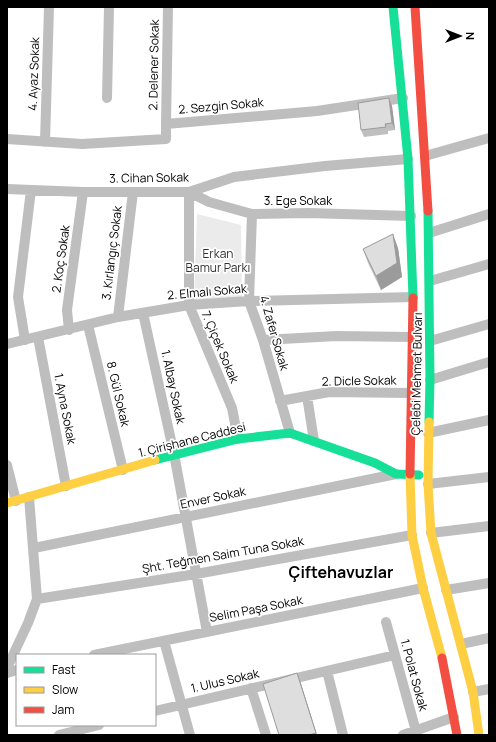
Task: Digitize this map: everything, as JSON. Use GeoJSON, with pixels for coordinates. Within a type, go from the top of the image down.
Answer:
{"type":"FeatureCollection","features":[{"type":"Feature","properties":{"kind":"main road","name":"Çelebi Mehmet Bulvarı"},"geometry":{"type":"LineString","coordinates":[[393,7],[403,98],[411,216],[413,297],[410,475],[412,535],[457,735]]}},
{"type":"Feature","properties":{"kind":"main road","name":"Çelebi Mehmet Bulvarı"},"geometry":{"type":"LineString","coordinates":[[416,7],[417,52],[429,232],[430,380],[428,479],[431,533],[473,692],[479,735]]}},
{"type":"Feature","properties":{"kind":"main road","name":"1. Çirişhane Caddesi"},"geometry":{"type":"LineString","coordinates":[[11,502],[174,454],[238,439],[290,433],[375,463],[396,474],[428,479]]}},
{"type":"Feature","properties":{"kind":"street","name":"4. Ayaz Sokak"},"geometry":{"type":"LineString","coordinates":[[45,142],[49,7]]}},
{"type":"Feature","properties":{"kind":"street"},"geometry":{"type":"LineString","coordinates":[[107,98],[109,7]]}},
{"type":"Feature","properties":{"kind":"street","name":"2. Delener Sokak"},"geometry":{"type":"LineString","coordinates":[[166,124],[168,7]]}},
{"type":"Feature","properties":{"kind":"street","name":"2. Sezgin Sokak"},"geometry":{"type":"LineString","coordinates":[[7,139],[82,144],[166,139],[166,124],[317,111],[403,98]]}},
{"type":"Feature","properties":{"kind":"street"},"geometry":{"type":"LineString","coordinates":[[425,156],[489,138]]}},
{"type":"Feature","properties":{"kind":"street","name":"3. Cihan Sokak"},"geometry":{"type":"LineString","coordinates":[[7,189],[83,192],[189,192],[234,177],[325,166],[408,159]]}},
{"type":"Feature","properties":{"kind":"street"},"geometry":{"type":"LineString","coordinates":[[25,340],[18,297],[31,190]]}},
{"type":"Feature","properties":{"kind":"street","name":"2. Koç Sokak"},"geometry":{"type":"LineString","coordinates":[[69,330],[66,310],[83,192]]}},
{"type":"Feature","properties":{"kind":"street","name":"3. Kırlangıç Sokak"},"geometry":{"type":"LineString","coordinates":[[118,317],[133,192]]}},
{"type":"Feature","properties":{"kind":"street","name":"3. Ege Sokak"},"geometry":{"type":"LineString","coordinates":[[189,192],[209,202],[252,214],[308,213],[411,216]]}},
{"type":"Feature","properties":{"kind":"street","name":"7. Çiçek Sokak"},"geometry":{"type":"LineString","coordinates":[[189,192],[189,305],[232,408],[238,439]]}},
{"type":"Feature","properties":{"kind":"street","name":"4. Zafer Sokak"},"geometry":{"type":"LineString","coordinates":[[252,214],[249,301],[263,340],[290,433]]}},
{"type":"Feature","properties":{"kind":"street"},"geometry":{"type":"LineString","coordinates":[[429,232],[489,214]]}},
{"type":"Feature","properties":{"kind":"street"},"geometry":{"type":"LineString","coordinates":[[430,281],[489,264]]}},
{"type":"Feature","properties":{"kind":"street","name":"2. Elmalı Sokak"},"geometry":{"type":"LineString","coordinates":[[7,344],[118,317],[189,305],[249,301],[413,297]]}},
{"type":"Feature","properties":{"kind":"street","name":"1. Albay Sokak"},"geometry":{"type":"LineString","coordinates":[[143,313],[174,454],[207,632]]}},
{"type":"Feature","properties":{"kind":"street"},"geometry":{"type":"LineString","coordinates":[[430,341],[489,324]]}},
{"type":"Feature","properties":{"kind":"street","name":"8. Gül Sokak"},"geometry":{"type":"LineString","coordinates":[[88,325],[123,470]]}},
{"type":"Feature","properties":{"kind":"street"},"geometry":{"type":"LineString","coordinates":[[263,340],[337,336],[412,337]]}},
{"type":"Feature","properties":{"kind":"street","name":"1. Ayna Sokak"},"geometry":{"type":"LineString","coordinates":[[38,337],[66,486]]}},
{"type":"Feature","properties":{"kind":"street"},"geometry":{"type":"LineString","coordinates":[[430,380],[489,362]]}},
{"type":"Feature","properties":{"kind":"street","name":"2. Dicle Sokak"},"geometry":{"type":"LineString","coordinates":[[280,401],[329,392],[411,393]]}},
{"type":"Feature","properties":{"kind":"street","name":"2. Dicle Sokak"},"geometry":{"type":"LineString","coordinates":[[307,396],[314,441]]}},
{"type":"Feature","properties":{"kind":"street"},"geometry":{"type":"LineString","coordinates":[[428,432],[489,420]]}},
{"type":"Feature","properties":{"kind":"street"},"geometry":{"type":"LineString","coordinates":[[7,465],[11,502]]}},
{"type":"Feature","properties":{"kind":"street","name":"Enver Sokak"},"geometry":{"type":"LineString","coordinates":[[34,548],[396,474]]}},
{"type":"Feature","properties":{"kind":"street"},"geometry":{"type":"LineString","coordinates":[[428,479],[489,477]]}},
{"type":"Feature","properties":{"kind":"street"},"geometry":{"type":"LineString","coordinates":[[7,668],[28,623],[37,599],[29,497]]}},
{"type":"Feature","properties":{"kind":"street"},"geometry":{"type":"LineString","coordinates":[[431,533],[489,526]]}},
{"type":"Feature","properties":{"kind":"street","name":"Şht. Teğmen Saim Tuna Sokak"},"geometry":{"type":"LineString","coordinates":[[37,599],[196,574],[412,535]]}},
{"type":"Feature","properties":{"kind":"street"},"geometry":{"type":"LineString","coordinates":[[446,590],[489,583]]}},
{"type":"Feature","properties":{"kind":"street","name":"Selim Paşa Sokak"},"geometry":{"type":"LineString","coordinates":[[99,654],[423,588]]}},
{"type":"Feature","properties":{"kind":"street","name":"1. Polat Sokak"},"geometry":{"type":"LineString","coordinates":[[386,622],[416,733]]}},
{"type":"Feature","properties":{"kind":"street"},"geometry":{"type":"LineString","coordinates":[[461,644],[489,638]]}},
{"type":"Feature","properties":{"kind":"street"},"geometry":{"type":"LineString","coordinates":[[164,641],[190,735]]}},
{"type":"Feature","properties":{"kind":"street","name":"1. Ulus Sokak"},"geometry":{"type":"LineString","coordinates":[[156,711],[395,655]]}},
{"type":"Feature","properties":{"kind":"street"},"geometry":{"type":"LineString","coordinates":[[327,671],[343,735]]}},
{"type":"Feature","properties":{"kind":"street"},"geometry":{"type":"LineString","coordinates":[[251,688],[266,735]]}},
{"type":"Feature","properties":{"kind":"street"},"geometry":{"type":"LineString","coordinates":[[473,692],[489,689]]}},
{"type":"Feature","properties":{"kind":"street"},"geometry":{"type":"LineString","coordinates":[[403,735],[416,733],[454,717]]}},
{"type":"Feature","properties":{"kind":"street"},"geometry":{"type":"LineString","coordinates":[[59,735],[95,726]]}},
{"type":"Feature","properties":{"kind":"green space","name":"Erkan Bamur Parkı"},"geometry":{"type":"Polygon","coordinates":[[[197,214],[241,225],[242,297],[194,300],[197,214]]]}},
{"type":"Feature","properties":{"kind":"building"},"geometry":{"type":"Polygon","coordinates":[[[389,98],[392,123],[385,124],[386,127],[361,130],[358,103],[389,98]]]}},
{"type":"Feature","properties":{"kind":"building"},"geometry":{"type":"Polygon","coordinates":[[[393,234],[397,263],[376,276],[363,249],[393,234]]]}},
{"type":"Feature","properties":{"kind":"building"},"geometry":{"type":"Polygon","coordinates":[[[297,673],[316,733],[309,735],[279,735],[263,684],[297,673]]]}},
{"type":"Feature","properties":{"kind":"traffic: fast"},"geometry":{"type":"LineString","coordinates":[[393,7],[408,159],[413,298]]}},
{"type":"Feature","properties":{"kind":"traffic: fast"},"geometry":{"type":"LineString","coordinates":[[428,211],[429,422]]}},
{"type":"Feature","properties":{"kind":"traffic: fast"},"geometry":{"type":"LineString","coordinates":[[155,460],[238,439],[290,433],[375,463],[396,474],[419,475]]}},
{"type":"Feature","properties":{"kind":"traffic: slow"},"geometry":{"type":"LineString","coordinates":[[429,422],[428,484],[431,533],[473,692],[479,735]]}},
{"type":"Feature","properties":{"kind":"traffic: slow"},"geometry":{"type":"LineString","coordinates":[[7,503],[155,460]]}},
{"type":"Feature","properties":{"kind":"traffic: slow"},"geometry":{"type":"LineString","coordinates":[[410,474],[412,535],[423,588],[442,658]]}},
{"type":"Feature","properties":{"kind":"traffic: jam"},"geometry":{"type":"LineString","coordinates":[[415,7],[428,211]]}},
{"type":"Feature","properties":{"kind":"traffic: jam"},"geometry":{"type":"LineString","coordinates":[[410,474],[413,298]]}},
{"type":"Feature","properties":{"kind":"traffic: jam"},"geometry":{"type":"LineString","coordinates":[[442,658],[457,735]]}},
{"type":"Feature","properties":{"kind":"district","name":"Çiftehavuzlar"},"geometry":{"type":"Point","coordinates":[341,572]}}]}
